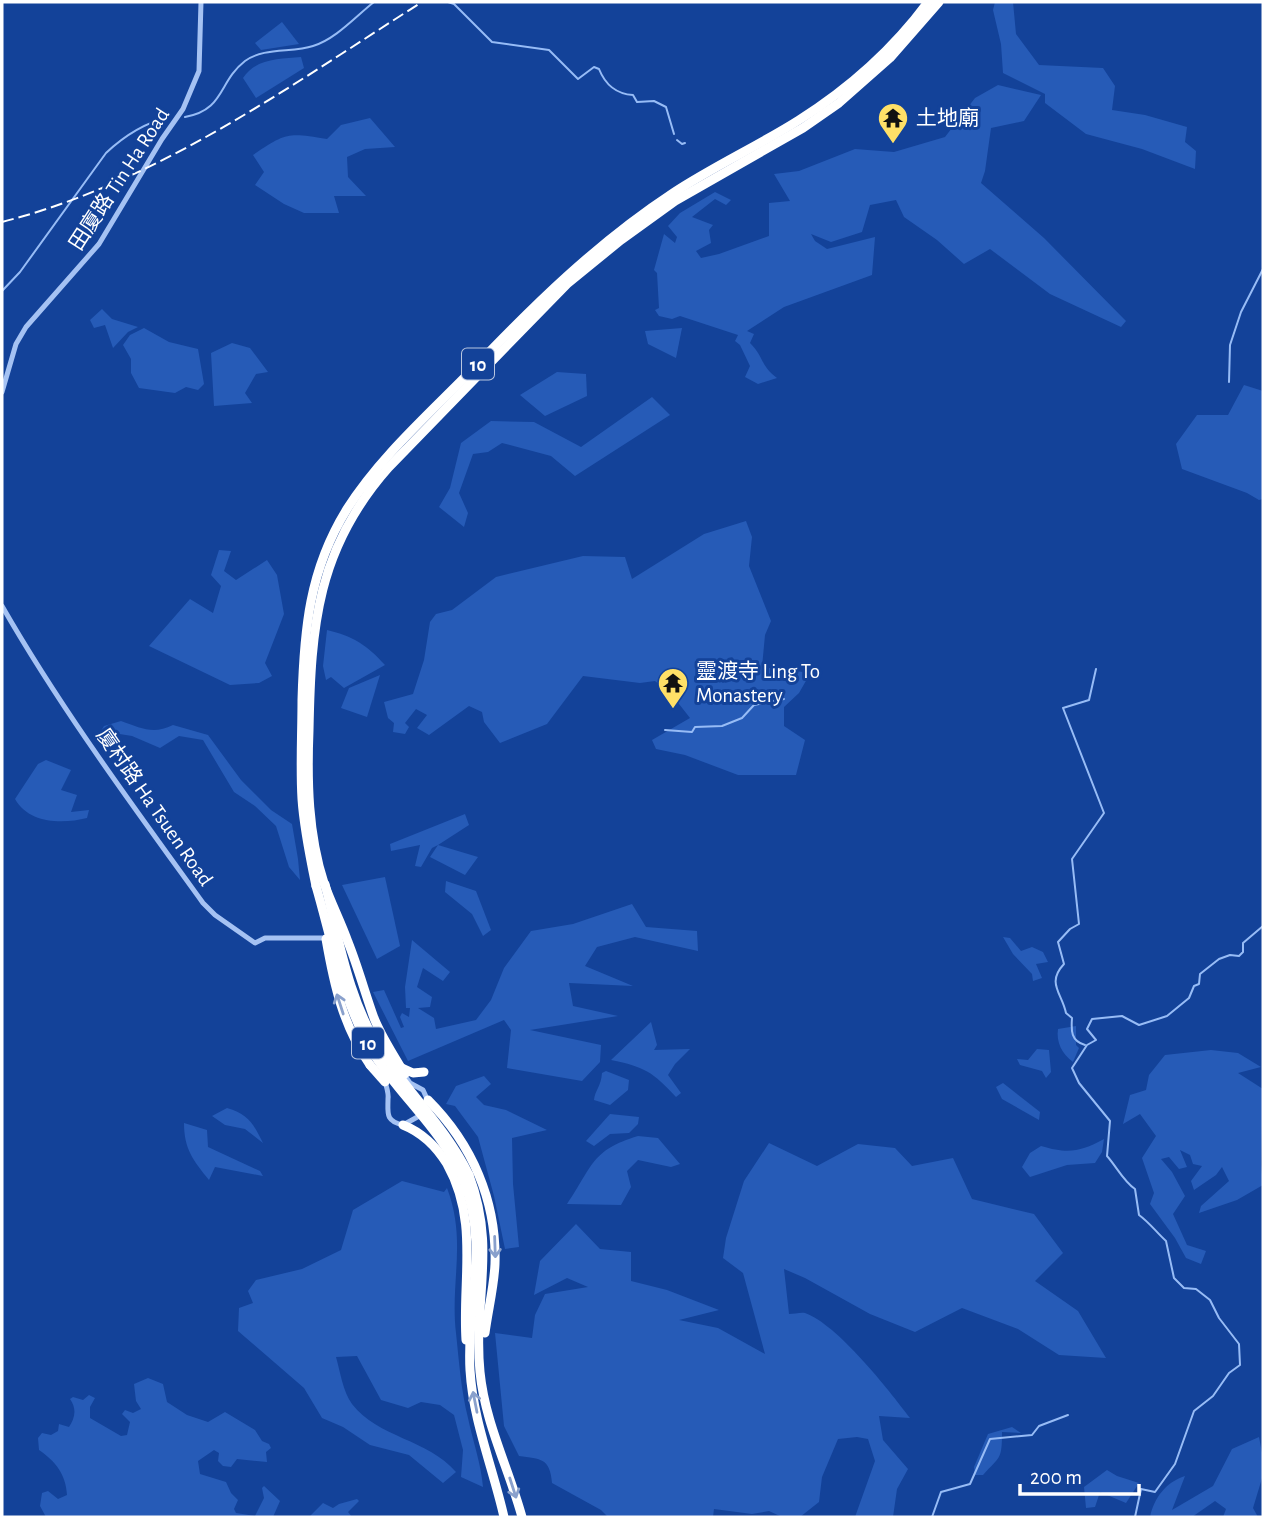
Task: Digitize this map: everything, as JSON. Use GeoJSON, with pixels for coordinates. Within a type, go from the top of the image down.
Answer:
{"type":"FeatureCollection","features":[{"type":"Feature","properties":{"kind":"highway","name":"10"},"geometry":{"type":"LineString","coordinates":[[504,1517],[476,1410],[473,1366],[484,1239],[480,1209],[466,1177],[382,1065],[361,1030],[352,1010],[306,836],[302,790],[305,633],[313,587],[335,531],[354,499],[379,468],[513,327],[590,254],[673,193],[798,121],[833,97],[884,52],[928,2]]}},
{"type":"Feature","properties":{"kind":"highway","name":"10"},"geometry":{"type":"LineString","coordinates":[[321,885],[307,779],[310,675],[315,616],[330,564],[342,536],[372,488],[567,284],[675,201],[803,128],[839,103],[890,58],[939,2]]}},
{"type":"Feature","properties":{"kind":"highway"},"geometry":{"type":"LineString","coordinates":[[321,885],[385,1040],[405,1075],[410,1072],[424,1072]]}},
{"type":"Feature","properties":{"kind":"highway"},"geometry":{"type":"LineString","coordinates":[[321,885],[338,1001],[355,1040],[370,1065],[385,1082]]}},
{"type":"Feature","properties":{"kind":"highway"},"geometry":{"type":"LineString","coordinates":[[428,1100],[458,1133],[468,1150],[481,1180],[492,1217],[494,1274],[473,1366]]}},
{"type":"Feature","properties":{"kind":"highway"},"geometry":{"type":"LineString","coordinates":[[403,1125],[424,1136],[438,1150],[454,1180],[462,1203],[468,1240],[466,1329],[473,1366]]}},
{"type":"Feature","properties":{"kind":"highway","name":"10"},"geometry":{"type":"LineString","coordinates":[[473,1366],[522,1517]]}},
{"type":"Feature","properties":{"kind":"street","name":"田廈路 Tin Ha Road"},"geometry":{"type":"LineString","coordinates":[[2,392],[16,344],[26,327],[99,244],[183,109],[199,71],[201,2]]}},
{"type":"Feature","properties":{"kind":"street","name":"廈村路 Ha Tsuen Road"},"geometry":{"type":"LineString","coordinates":[[2,606],[30,655],[67,710],[202,903],[255,943],[265,938],[335,939],[353,1003],[380,1054]]}},
{"type":"Feature","properties":{"kind":"street"},"geometry":{"type":"LineString","coordinates":[[380,1054],[423,1090],[428,1100],[427,1106],[415,1121],[403,1125],[394,1122],[388,1115],[388,1098],[380,1054]]}},
{"type":"Feature","properties":{"kind":"street"},"geometry":{"type":"LineString","coordinates":[[388,1098],[399,1087],[405,1075]]}},
{"type":"Feature","properties":{"kind":"shaded area"},"geometry":{"type":"Polygon","coordinates":[[[995,2],[1013,2],[1016,34],[1039,65],[1103,68],[1115,86],[1112,110],[1145,115],[1187,127],[1185,142],[1196,151],[1195,169],[1142,149],[1086,134],[1045,103],[1045,94],[1003,73],[1001,44],[993,10],[995,2]]]}},
{"type":"Feature","properties":{"kind":"shaded area"},"geometry":{"type":"Polygon","coordinates":[[[282,22],[299,44],[261,50],[255,43],[282,22]]]}},
{"type":"Feature","properties":{"kind":"shaded area"},"geometry":{"type":"Polygon","coordinates":[[[301,57],[304,68],[256,98],[243,78],[248,71],[262,63],[301,57]]]}},
{"type":"Feature","properties":{"kind":"shaded area"},"geometry":{"type":"Polygon","coordinates":[[[998,85],[1041,95],[1024,121],[991,128],[981,183],[1044,238],[1126,321],[1121,327],[1050,294],[990,249],[964,264],[937,240],[904,217],[896,200],[870,205],[862,232],[831,242],[811,234],[815,241],[827,249],[875,237],[872,275],[784,307],[747,331],[754,334],[750,343],[777,378],[758,384],[745,377],[750,366],[740,345],[735,341],[738,335],[680,316],[672,319],[659,316],[655,310],[659,308],[657,273],[654,270],[664,234],[675,243],[677,237],[668,226],[680,213],[715,192],[731,200],[726,205],[715,199],[692,217],[713,225],[709,230],[711,243],[696,251],[701,258],[769,236],[769,203],[790,201],[774,174],[799,171],[855,149],[894,152],[945,137],[975,98],[998,85]]]}},
{"type":"Feature","properties":{"kind":"shaded area"},"geometry":{"type":"Polygon","coordinates":[[[370,118],[395,147],[365,149],[347,157],[348,177],[366,196],[334,196],[339,213],[304,213],[284,204],[255,185],[264,172],[253,155],[273,142],[295,135],[327,139],[341,125],[370,118]]]}},
{"type":"Feature","properties":{"kind":"shaded area"},"geometry":{"type":"Polygon","coordinates":[[[102,309],[112,319],[138,327],[128,332],[113,348],[105,325],[94,328],[90,320],[102,309]]]}},
{"type":"Feature","properties":{"kind":"shaded area"},"geometry":{"type":"Polygon","coordinates":[[[144,328],[169,342],[198,349],[204,384],[198,390],[186,387],[175,393],[139,388],[131,373],[131,359],[123,345],[130,335],[144,328]]]}},
{"type":"Feature","properties":{"kind":"shaded area"},"geometry":{"type":"Polygon","coordinates":[[[682,328],[676,358],[648,344],[645,331],[682,328]]]}},
{"type":"Feature","properties":{"kind":"shaded area"},"geometry":{"type":"Polygon","coordinates":[[[232,343],[250,348],[268,372],[256,374],[245,393],[252,403],[214,406],[211,353],[232,343]]]}},
{"type":"Feature","properties":{"kind":"shaded area"},"geometry":{"type":"Polygon","coordinates":[[[557,372],[586,374],[587,396],[545,416],[520,395],[557,372]]]}},
{"type":"Feature","properties":{"kind":"shaded area"},"geometry":{"type":"Polygon","coordinates":[[[1244,385],[1263,391],[1263,499],[1259,500],[1182,469],[1176,444],[1197,415],[1228,415],[1244,385]]]}},
{"type":"Feature","properties":{"kind":"shaded area"},"geometry":{"type":"Polygon","coordinates":[[[652,397],[670,415],[575,476],[551,456],[502,443],[488,452],[473,454],[459,493],[468,513],[464,527],[439,507],[450,488],[461,443],[491,421],[534,422],[581,447],[652,397]]]}},
{"type":"Feature","properties":{"kind":"shaded area"},"geometry":{"type":"Polygon","coordinates":[[[746,521],[752,537],[749,566],[771,621],[765,635],[762,667],[803,672],[807,679],[799,693],[784,707],[784,726],[805,740],[796,775],[738,775],[685,755],[656,749],[652,740],[690,718],[672,695],[655,681],[640,683],[583,676],[547,724],[500,743],[484,722],[482,712],[469,706],[429,735],[417,728],[427,715],[416,709],[405,723],[409,727],[405,734],[393,732],[394,723],[388,718],[384,702],[413,694],[424,660],[430,622],[436,614],[452,610],[496,577],[583,556],[625,557],[632,579],[704,534],[746,521]]]}},
{"type":"Feature","properties":{"kind":"shaded area"},"geometry":{"type":"Polygon","coordinates":[[[219,550],[231,551],[224,571],[236,580],[267,560],[277,575],[284,614],[265,663],[272,676],[259,683],[230,685],[149,646],[190,599],[213,613],[221,586],[211,575],[219,550]]]}},
{"type":"Feature","properties":{"kind":"shaded area"},"geometry":{"type":"Polygon","coordinates":[[[327,630],[359,642],[385,665],[344,688],[331,677],[326,680],[323,666],[327,630]]]}},
{"type":"Feature","properties":{"kind":"shaded area"},"geometry":{"type":"Polygon","coordinates":[[[380,675],[367,717],[341,708],[349,688],[380,675]]]}},
{"type":"Feature","properties":{"kind":"shaded area"},"geometry":{"type":"Polygon","coordinates":[[[121,721],[153,730],[173,725],[208,735],[241,780],[271,810],[292,824],[300,880],[289,867],[276,826],[255,806],[234,792],[203,740],[179,736],[160,748],[132,736],[101,731],[104,726],[121,721]]]}},
{"type":"Feature","properties":{"kind":"shaded area"},"geometry":{"type":"Polygon","coordinates":[[[46,760],[71,770],[61,790],[77,795],[71,812],[89,810],[87,818],[57,821],[38,818],[21,807],[15,799],[38,764],[46,760]]]}},
{"type":"Feature","properties":{"kind":"shaded area"},"geometry":{"type":"Polygon","coordinates":[[[465,814],[469,825],[432,848],[421,867],[415,866],[420,845],[391,851],[390,844],[465,814]]]}},
{"type":"Feature","properties":{"kind":"shaded area"},"geometry":{"type":"Polygon","coordinates":[[[438,845],[478,857],[465,875],[430,857],[438,845]]]}},
{"type":"Feature","properties":{"kind":"shaded area"},"geometry":{"type":"Polygon","coordinates":[[[385,877],[400,946],[377,959],[342,885],[385,877]]]}},
{"type":"Feature","properties":{"kind":"shaded area"},"geometry":{"type":"Polygon","coordinates":[[[446,881],[476,891],[491,930],[483,936],[472,914],[445,892],[446,881]]]}},
{"type":"Feature","properties":{"kind":"shaded area"},"geometry":{"type":"Polygon","coordinates":[[[632,904],[646,927],[697,931],[698,951],[635,937],[597,947],[585,966],[633,986],[569,983],[573,1006],[618,1016],[530,1030],[601,1045],[600,1062],[582,1081],[507,1068],[511,1030],[504,1020],[408,1061],[373,992],[384,990],[401,1028],[404,1027],[400,1017],[402,1013],[409,1017],[410,1008],[406,1008],[405,987],[412,940],[450,972],[443,981],[423,968],[417,987],[432,997],[430,1007],[418,1008],[434,1018],[436,1029],[476,1020],[491,1000],[504,968],[531,931],[573,924],[632,904]]]}},
{"type":"Feature","properties":{"kind":"shaded area"},"geometry":{"type":"Polygon","coordinates":[[[1003,937],[1010,938],[1021,951],[1032,947],[1043,952],[1048,962],[1036,964],[1042,978],[1033,981],[1032,974],[1013,954],[1003,937]]]}},
{"type":"Feature","properties":{"kind":"shaded area"},"geometry":{"type":"Polygon","coordinates":[[[651,1022],[657,1045],[654,1050],[690,1049],[668,1075],[681,1093],[676,1097],[648,1072],[611,1060],[651,1022]]]}},
{"type":"Feature","properties":{"kind":"shaded area"},"geometry":{"type":"Polygon","coordinates":[[[1076,1026],[1076,1045],[1079,1048],[1073,1062],[1061,1047],[1058,1029],[1076,1026]]]}},
{"type":"Feature","properties":{"kind":"shaded area"},"geometry":{"type":"Polygon","coordinates":[[[1037,1049],[1049,1050],[1051,1072],[1046,1078],[1042,1071],[1020,1065],[1017,1059],[1028,1060],[1037,1049]]]}},
{"type":"Feature","properties":{"kind":"shaded area"},"geometry":{"type":"Polygon","coordinates":[[[1211,1050],[1238,1053],[1261,1067],[1238,1073],[1263,1089],[1263,1185],[1237,1200],[1199,1213],[1201,1206],[1229,1181],[1222,1167],[1216,1175],[1194,1190],[1191,1181],[1202,1166],[1193,1164],[1190,1155],[1180,1150],[1187,1167],[1179,1169],[1169,1157],[1161,1159],[1172,1172],[1185,1196],[1173,1214],[1187,1245],[1206,1251],[1201,1264],[1186,1258],[1150,1204],[1154,1193],[1142,1158],[1156,1136],[1140,1114],[1123,1124],[1130,1095],[1146,1090],[1149,1075],[1165,1055],[1211,1050]]]}},
{"type":"Feature","properties":{"kind":"shaded area"},"geometry":{"type":"Polygon","coordinates":[[[606,1071],[629,1080],[628,1090],[610,1105],[594,1100],[602,1073],[606,1071]]]}},
{"type":"Feature","properties":{"kind":"shaded area"},"geometry":{"type":"Polygon","coordinates":[[[484,1076],[491,1084],[476,1097],[484,1105],[506,1110],[547,1130],[512,1138],[519,1247],[505,1249],[478,1137],[455,1106],[446,1104],[456,1086],[484,1076]]]}},
{"type":"Feature","properties":{"kind":"shaded area"},"geometry":{"type":"Polygon","coordinates":[[[1003,1083],[1040,1112],[1039,1120],[1002,1099],[996,1087],[1003,1083]]]}},
{"type":"Feature","properties":{"kind":"shaded area"},"geometry":{"type":"Polygon","coordinates":[[[227,1108],[249,1120],[263,1143],[245,1129],[225,1125],[212,1116],[227,1108]]]}},
{"type":"Feature","properties":{"kind":"shaded area"},"geometry":{"type":"Polygon","coordinates":[[[610,1114],[639,1117],[638,1124],[629,1133],[610,1134],[594,1146],[586,1141],[610,1114]]]}},
{"type":"Feature","properties":{"kind":"shaded area"},"geometry":{"type":"Polygon","coordinates":[[[184,1123],[207,1130],[208,1147],[260,1171],[263,1176],[215,1167],[209,1180],[190,1154],[184,1123]]]}},
{"type":"Feature","properties":{"kind":"shaded area"},"geometry":{"type":"Polygon","coordinates":[[[638,1136],[658,1138],[680,1164],[671,1167],[638,1160],[627,1171],[631,1187],[621,1205],[567,1204],[588,1169],[602,1154],[623,1141],[638,1136]]]}},
{"type":"Feature","properties":{"kind":"shaded area"},"geometry":{"type":"Polygon","coordinates":[[[1104,1139],[1102,1152],[1095,1163],[1067,1165],[1030,1177],[1022,1167],[1030,1153],[1041,1146],[1074,1150],[1104,1139]]]}},
{"type":"Feature","properties":{"kind":"shaded area"},"geometry":{"type":"Polygon","coordinates":[[[769,1143],[817,1166],[858,1144],[895,1148],[912,1166],[953,1158],[972,1199],[1034,1214],[1063,1253],[1035,1281],[1078,1311],[1106,1358],[1059,1355],[1018,1329],[962,1308],[915,1332],[870,1314],[784,1269],[789,1314],[805,1313],[832,1330],[862,1359],[910,1418],[879,1416],[883,1440],[908,1469],[897,1489],[893,1517],[855,1517],[875,1461],[868,1439],[857,1437],[838,1439],[822,1477],[819,1502],[800,1517],[782,1517],[769,1511],[752,1514],[714,1509],[713,1517],[608,1517],[601,1510],[552,1483],[549,1469],[543,1461],[519,1456],[504,1426],[495,1333],[532,1338],[535,1315],[545,1294],[588,1287],[567,1278],[534,1295],[540,1261],[576,1224],[600,1249],[631,1252],[631,1281],[667,1290],[719,1310],[679,1320],[718,1328],[765,1354],[743,1273],[723,1258],[726,1238],[744,1181],[769,1143]]]}},
{"type":"Feature","properties":{"kind":"shaded area"},"geometry":{"type":"Polygon","coordinates":[[[402,1181],[444,1192],[447,1188],[453,1207],[457,1243],[455,1314],[459,1365],[483,1487],[461,1477],[463,1450],[454,1415],[440,1405],[421,1402],[408,1408],[381,1400],[357,1356],[336,1357],[344,1388],[352,1404],[375,1424],[445,1461],[456,1472],[443,1483],[409,1455],[370,1445],[343,1427],[322,1418],[304,1388],[238,1331],[239,1308],[253,1303],[248,1291],[256,1280],[302,1269],[341,1250],[353,1210],[402,1181]]]}},
{"type":"Feature","properties":{"kind":"shaded area"},"geometry":{"type":"Polygon","coordinates":[[[148,1378],[163,1384],[167,1402],[187,1415],[208,1422],[225,1412],[255,1430],[262,1441],[269,1444],[271,1448],[266,1452],[267,1462],[237,1459],[231,1467],[223,1466],[218,1461],[219,1453],[214,1450],[198,1461],[200,1474],[226,1482],[238,1500],[234,1509],[236,1513],[255,1516],[264,1498],[264,1486],[280,1501],[273,1517],[46,1517],[40,1506],[42,1493],[48,1491],[58,1499],[67,1495],[62,1474],[39,1450],[38,1438],[42,1433],[51,1435],[58,1431],[59,1424],[69,1427],[74,1413],[70,1399],[73,1397],[83,1400],[89,1395],[95,1398],[90,1407],[90,1418],[121,1436],[127,1435],[130,1422],[122,1414],[125,1410],[133,1413],[141,1409],[136,1401],[134,1384],[148,1378]]]}},
{"type":"Feature","properties":{"kind":"shaded area"},"geometry":{"type":"Polygon","coordinates":[[[1012,1427],[1021,1433],[1002,1432],[999,1457],[983,1475],[975,1475],[974,1467],[988,1434],[1012,1427]]]}},
{"type":"Feature","properties":{"kind":"shaded area"},"geometry":{"type":"Polygon","coordinates":[[[1259,1437],[1263,1475],[1253,1508],[1258,1517],[1223,1517],[1226,1509],[1215,1501],[1192,1517],[1150,1517],[1154,1503],[1172,1482],[1185,1476],[1172,1510],[1213,1486],[1232,1449],[1259,1437]]]}},
{"type":"Feature","properties":{"kind":"shaded area"},"geometry":{"type":"Polygon","coordinates":[[[1107,1470],[1139,1483],[1126,1503],[1100,1492],[1095,1507],[1086,1508],[1084,1487],[1107,1470]]]}},
{"type":"Feature","properties":{"kind":"shaded area"},"geometry":{"type":"Polygon","coordinates":[[[357,1499],[359,1501],[348,1512],[352,1517],[309,1517],[323,1503],[333,1508],[357,1499]]]}},
{"type":"Feature","properties":{"kind":"waterway"},"geometry":{"type":"LineString","coordinates":[[185,117],[198,113],[214,102],[236,69],[245,61],[269,52],[305,48],[321,43],[338,33],[374,2]]}},
{"type":"Feature","properties":{"kind":"waterway"},"geometry":{"type":"LineString","coordinates":[[448,2],[454,4],[492,42],[549,50],[578,79],[594,67],[599,69],[612,87],[621,93],[633,95],[637,102],[654,101],[666,107],[674,134]]}},
{"type":"Feature","properties":{"kind":"waterway"},"geometry":{"type":"LineString","coordinates":[[2,291],[20,272],[106,153],[135,131],[169,117]]}},
{"type":"Feature","properties":{"kind":"waterway"},"geometry":{"type":"LineString","coordinates":[[677,140],[685,143]]}},
{"type":"Feature","properties":{"kind":"waterway"},"geometry":{"type":"LineString","coordinates":[[1229,382],[1230,345],[1241,312],[1263,269]]}},
{"type":"Feature","properties":{"kind":"waterway"},"geometry":{"type":"LineString","coordinates":[[2,366],[2,371]]}},
{"type":"Feature","properties":{"kind":"waterway"},"geometry":{"type":"LineString","coordinates":[[1085,1045],[1074,1038],[1072,1018],[1066,1013],[1057,988],[1056,977],[1064,964],[1058,942],[1079,924],[1072,859],[1104,813],[1063,708],[1089,700],[1096,669]]}},
{"type":"Feature","properties":{"kind":"waterway"},"geometry":{"type":"LineString","coordinates":[[665,730],[692,732],[695,727],[722,726],[742,718],[754,705],[784,699]]}},
{"type":"Feature","properties":{"kind":"waterway"},"geometry":{"type":"LineString","coordinates":[[1135,1517],[1141,1489],[1155,1492],[1175,1464],[1194,1411],[1213,1396],[1229,1373],[1240,1365],[1239,1344],[1219,1318],[1210,1300],[1196,1289],[1184,1288],[1174,1278],[1166,1241],[1139,1215],[1135,1189],[1107,1156],[1110,1121],[1079,1083],[1072,1068],[1087,1045],[1096,1040],[1087,1029],[1092,1019],[1122,1016],[1139,1025],[1167,1016],[1189,998],[1194,986],[1199,984],[1200,974],[1219,959],[1230,955],[1239,956],[1243,952],[1243,943],[1263,926]]}},
{"type":"Feature","properties":{"kind":"waterway"},"geometry":{"type":"LineString","coordinates":[[932,1517],[941,1492],[970,1484],[990,1439],[1032,1435],[1039,1426],[1068,1415]]}},
{"type":"Feature","properties":{"kind":"railway"},"geometry":{"type":"LineString","coordinates":[[2,222],[59,205],[115,183],[168,157],[271,98],[422,2]]}},
{"type":"Feature","properties":{"kind":"place","name":"土地廟"},"geometry":{"type":"Point","coordinates":[893,145]}},
{"type":"Feature","properties":{"kind":"place","name":"靈渡寺 Ling To Monastery"},"geometry":{"type":"Point","coordinates":[673,710]}}]}
